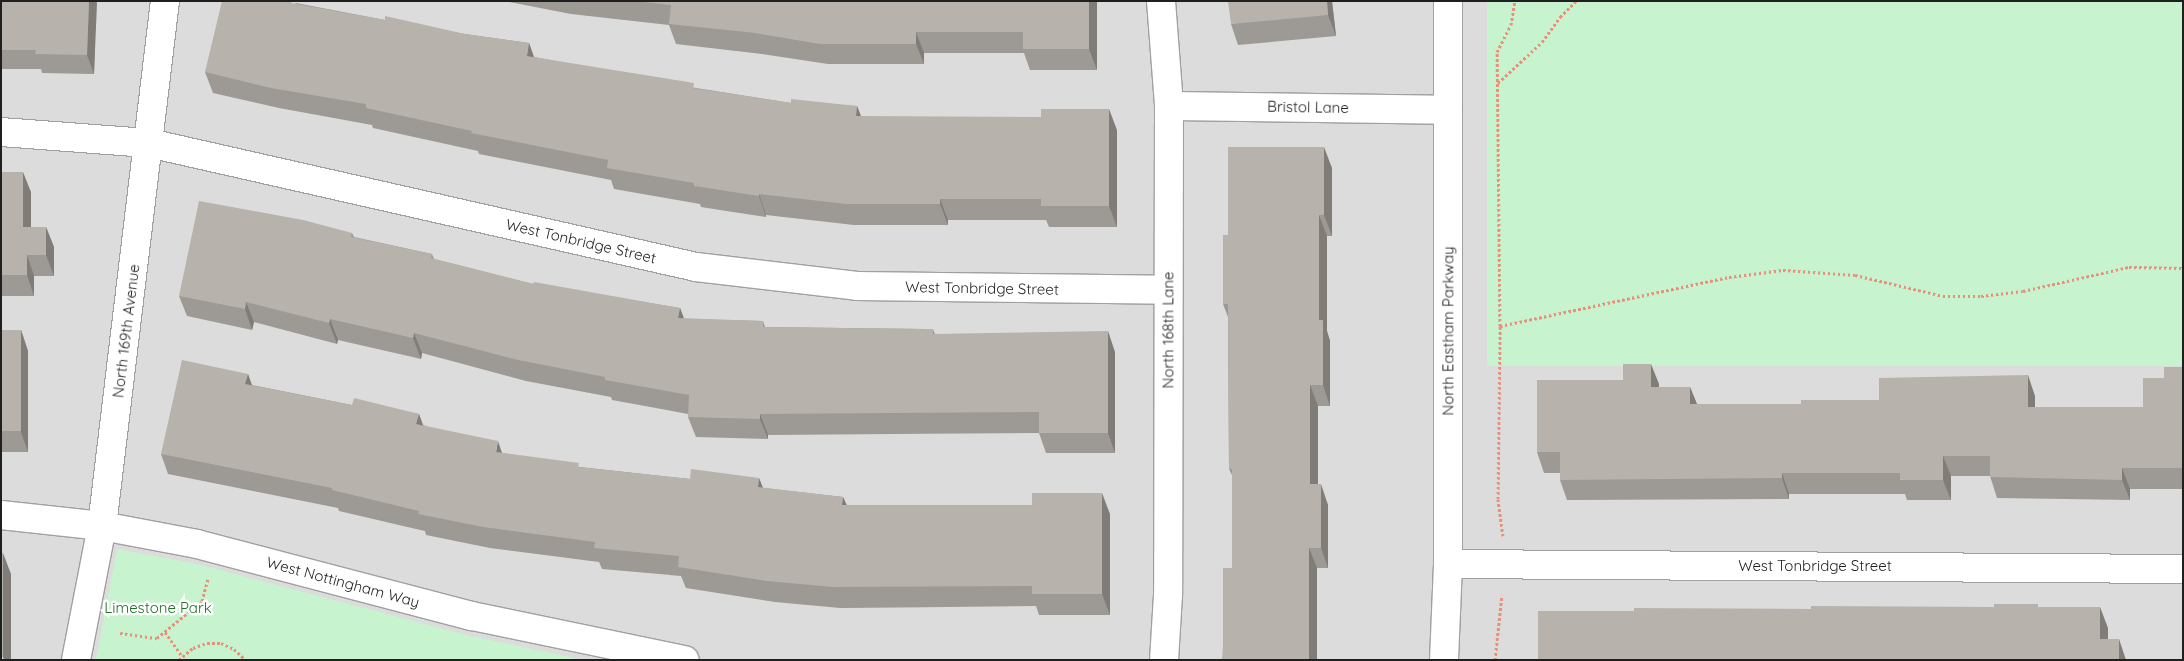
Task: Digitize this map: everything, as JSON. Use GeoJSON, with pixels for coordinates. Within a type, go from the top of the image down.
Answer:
{"type":"FeatureCollection","features":[{"type":"Feature","properties":{"kind":"street","name":"North 169th Avenue"},"geometry":{"type":"LineString","coordinates":[[76,660],[102,526],[165,1]]}},
{"type":"Feature","properties":{"kind":"street","name":"North 168th Lane"},"geometry":{"type":"LineString","coordinates":[[1162,1],[1169,106],[1168,596],[1164,660]]}},
{"type":"Feature","properties":{"kind":"street","name":"North Eastham Parkway"},"geometry":{"type":"LineString","coordinates":[[1444,660],[1448,564],[1448,1]]}},
{"type":"Feature","properties":{"kind":"street","name":"Bristol Lane"},"geometry":{"type":"LineString","coordinates":[[1169,106],[1448,110]]}},
{"type":"Feature","properties":{"kind":"street","name":"West Tonbridge Street"},"geometry":{"type":"LineString","coordinates":[[1,132],[149,143],[696,267],[857,286],[1168,290]]}},
{"type":"Feature","properties":{"kind":"street","name":"West Nottingham Way"},"geometry":{"type":"LineString","coordinates":[[1,515],[102,526],[197,544],[472,616],[684,660]]}},
{"type":"Feature","properties":{"kind":"street","name":"West Tonbridge Street"},"geometry":{"type":"LineString","coordinates":[[1448,564],[2183,569]]}},
{"type":"Feature","properties":{"kind":"path"},"geometry":{"type":"LineString","coordinates":[[1495,660],[1505,564],[1498,499],[1500,326],[1497,52],[1511,25],[1515,1]]}},
{"type":"Feature","properties":{"kind":"path"},"geometry":{"type":"LineString","coordinates":[[1498,83],[1542,42],[1560,16],[1576,1]]}},
{"type":"Feature","properties":{"kind":"path"},"geometry":{"type":"LineString","coordinates":[[1500,326],[1729,277],[1783,270],[1855,275],[1943,296],[1981,296],[2023,291],[2130,267],[2183,268]]}},
{"type":"Feature","properties":{"kind":"path"},"geometry":{"type":"LineString","coordinates":[[120,633],[156,638],[202,601],[208,578]]}},
{"type":"Feature","properties":{"kind":"path"},"geometry":{"type":"LineString","coordinates":[[165,632],[180,658],[193,648],[207,643],[221,643],[234,649],[246,660]]}},
{"type":"Feature","properties":{"kind":"shaded area"},"geometry":{"type":"Polygon","coordinates":[[[1,1],[2183,1],[2183,660],[1,660],[1,1]]]}},
{"type":"Feature","properties":{"kind":"green space"},"geometry":{"type":"Polygon","coordinates":[[[1487,1],[2183,1],[2183,366],[1487,366],[1487,1]]]}},
{"type":"Feature","properties":{"kind":"green space","name":"Limestone Park"},"geometry":{"type":"Polygon","coordinates":[[[117,549],[193,563],[467,635],[584,660],[96,660],[117,549]]]}},
{"type":"Feature","properties":{"kind":"building"},"geometry":{"type":"Polygon","coordinates":[[[1,1],[89,1],[87,55],[35,54],[36,50],[1,50],[1,1]]]}},
{"type":"Feature","properties":{"kind":"building"},"geometry":{"type":"Polygon","coordinates":[[[222,1],[292,1],[291,3],[385,20],[385,16],[465,34],[529,43],[527,56],[694,83],[693,88],[791,103],[791,99],[857,106],[856,116],[1041,117],[1041,109],[1109,109],[1109,206],[1041,206],[1041,199],[940,199],[940,204],[846,204],[759,194],[759,196],[694,186],[694,183],[607,168],[608,160],[471,133],[472,131],[366,108],[366,104],[271,88],[205,72],[222,1]]]}},
{"type":"Feature","properties":{"kind":"building"},"geometry":{"type":"Polygon","coordinates":[[[635,1],[1089,1],[1089,49],[1023,49],[1023,32],[916,32],[916,44],[820,44],[755,33],[669,24],[671,5],[635,1]]]}},
{"type":"Feature","properties":{"kind":"building"},"geometry":{"type":"Polygon","coordinates":[[[1228,1],[1327,1],[1328,15],[1231,24],[1228,1]]]}},
{"type":"Feature","properties":{"kind":"building"},"geometry":{"type":"Polygon","coordinates":[[[1228,147],[1324,147],[1324,215],[1319,215],[1319,320],[1323,320],[1323,385],[1310,385],[1310,484],[1321,484],[1321,548],[1309,548],[1309,660],[1222,660],[1223,568],[1232,568],[1228,304],[1223,304],[1223,235],[1228,235],[1228,147]]]}},
{"type":"Feature","properties":{"kind":"building"},"geometry":{"type":"Polygon","coordinates":[[[1,172],[23,172],[23,227],[46,227],[46,255],[27,255],[27,275],[1,275],[1,172]]]}},
{"type":"Feature","properties":{"kind":"building"},"geometry":{"type":"Polygon","coordinates":[[[199,201],[303,220],[352,233],[351,237],[432,254],[431,258],[533,284],[534,282],[680,308],[678,318],[763,321],[763,327],[933,329],[933,334],[1108,331],[1108,433],[1039,433],[1039,412],[760,414],[760,419],[688,417],[689,395],[605,380],[605,377],[518,360],[414,333],[413,338],[330,319],[329,323],[246,302],[245,309],[179,296],[199,201]]]}},
{"type":"Feature","properties":{"kind":"building"},"geometry":{"type":"Polygon","coordinates":[[[1,330],[21,330],[21,431],[1,431],[1,330]]]}},
{"type":"Feature","properties":{"kind":"building"},"geometry":{"type":"Polygon","coordinates":[[[182,360],[248,374],[245,384],[352,405],[354,398],[419,414],[416,424],[498,441],[496,452],[579,463],[578,467],[690,479],[691,469],[759,478],[758,487],[843,497],[842,505],[1032,505],[1032,493],[1102,493],[1102,594],[1032,594],[1032,586],[833,587],[767,581],[678,567],[679,556],[594,548],[595,542],[483,527],[418,514],[419,511],[332,490],[332,488],[161,454],[182,360]]]}},
{"type":"Feature","properties":{"kind":"building"},"geometry":{"type":"Polygon","coordinates":[[[1623,364],[1651,364],[1651,387],[1690,387],[1690,404],[1801,404],[1801,400],[1879,400],[1879,378],[2028,375],[2028,407],[2143,407],[2143,378],[2164,378],[2164,367],[2183,367],[2183,468],[2122,468],[2122,480],[1990,477],[1990,456],[1943,456],[1943,480],[1900,480],[1900,473],[1782,473],[1782,478],[1560,480],[1560,452],[1537,452],[1537,380],[1623,380],[1623,364]]]}},
{"type":"Feature","properties":{"kind":"building"},"geometry":{"type":"Polygon","coordinates":[[[1,553],[3,553],[3,657],[1,657],[1,553]]]}},
{"type":"Feature","properties":{"kind":"building"},"geometry":{"type":"Polygon","coordinates":[[[1994,604],[2038,604],[2038,607],[2100,607],[2100,639],[2119,639],[2119,660],[1538,660],[1538,611],[1634,611],[1634,608],[1811,609],[1811,606],[1994,607],[1994,604]]]}}]}
